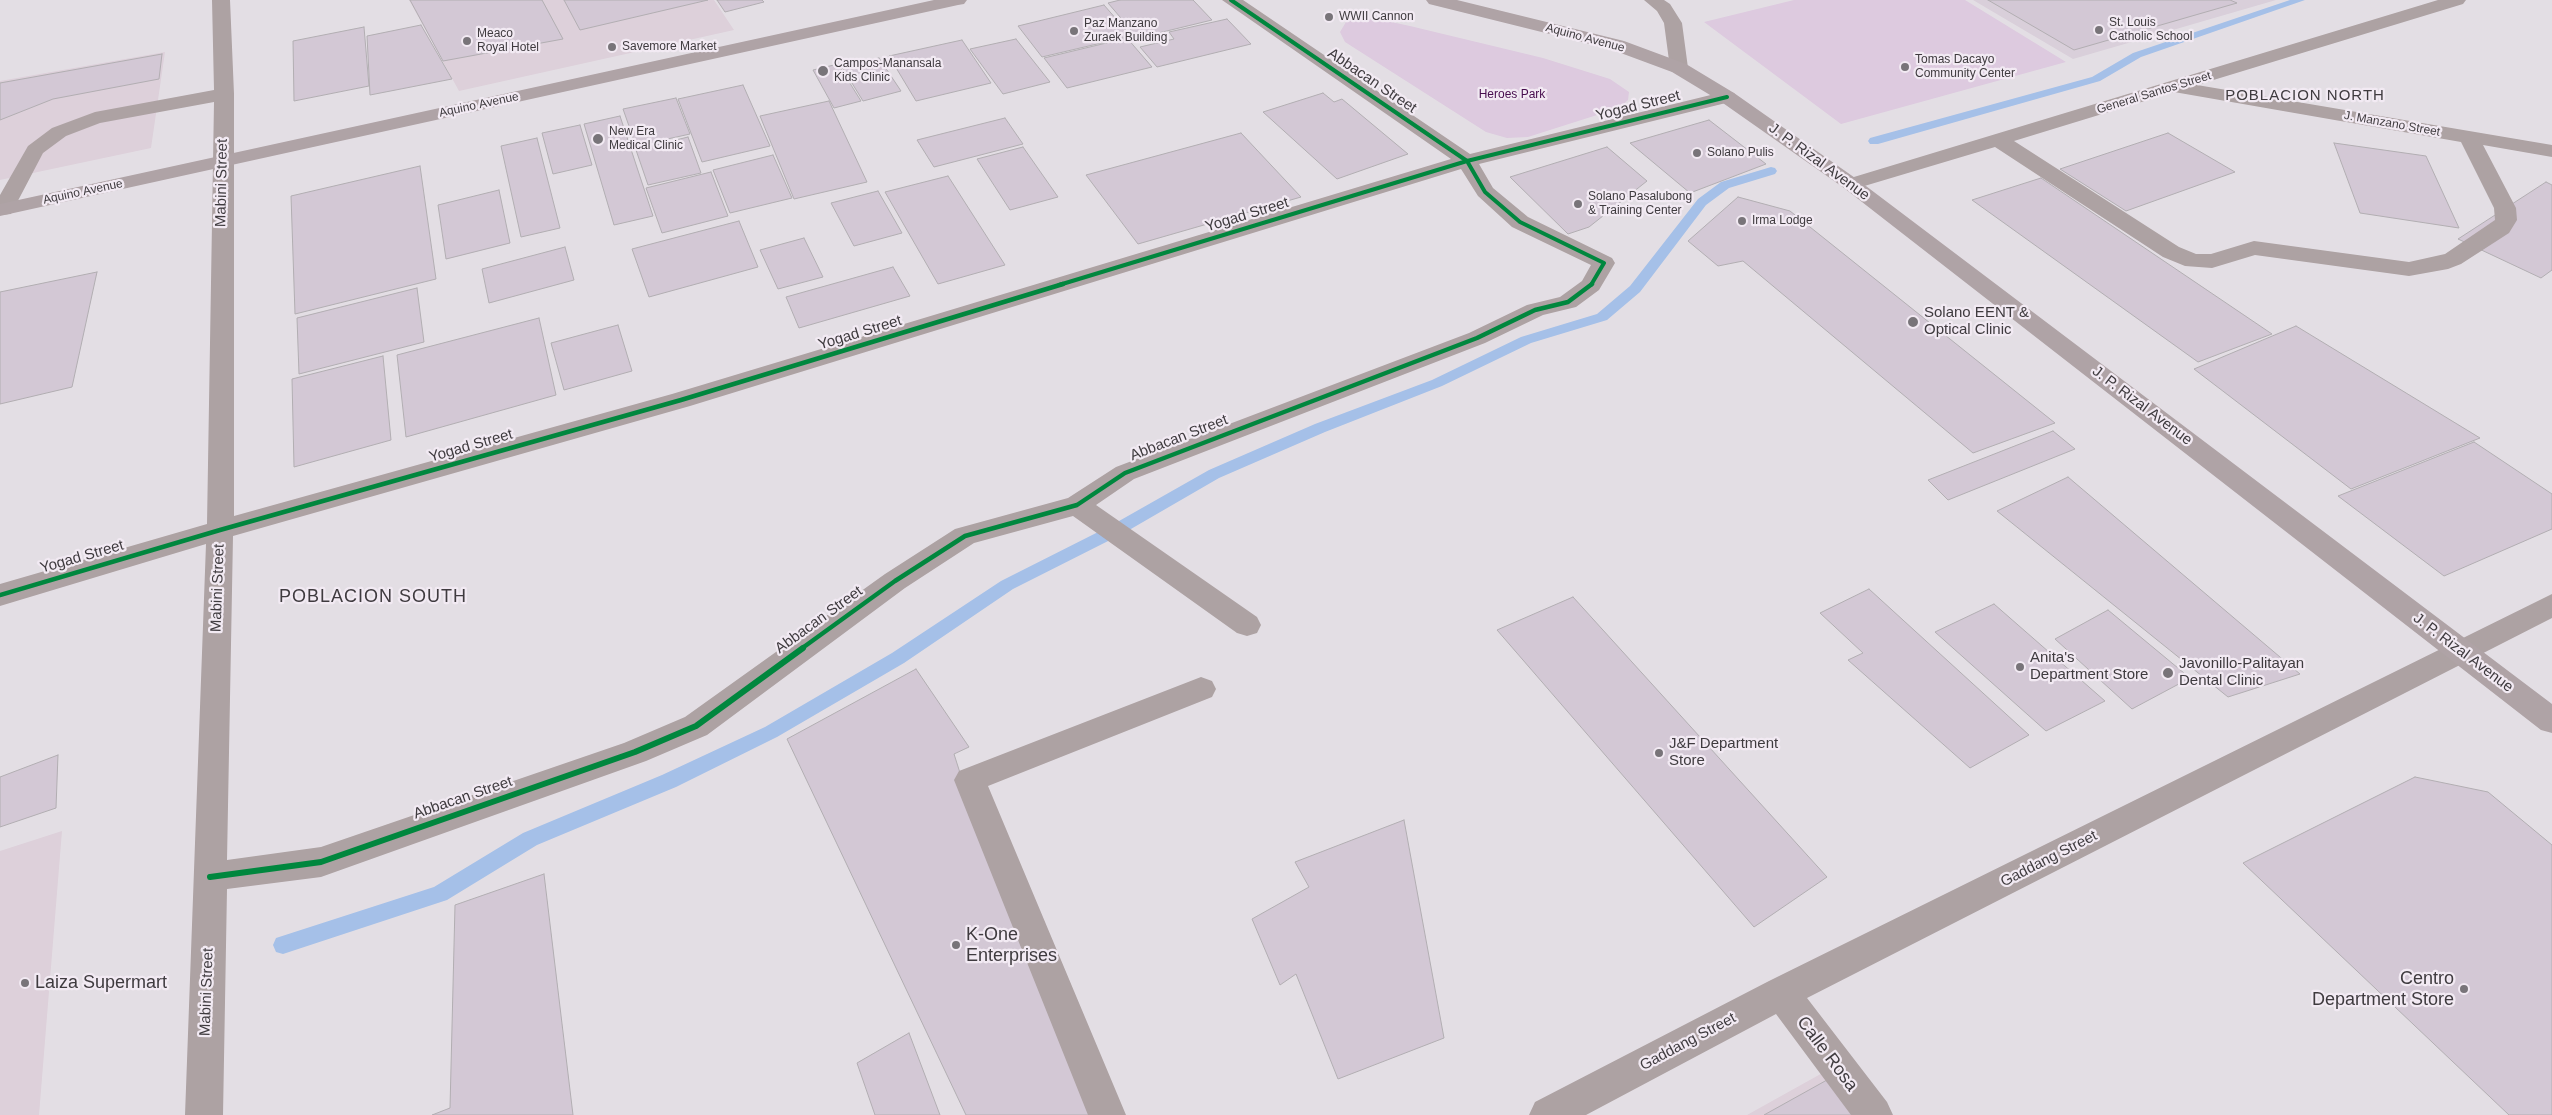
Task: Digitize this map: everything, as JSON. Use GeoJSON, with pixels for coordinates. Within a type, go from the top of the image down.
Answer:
{"type":"FeatureCollection","features":[{"type":"Feature","properties":{"kind":"main road","name":"Aquino Avenue"},"geometry":{"type":"LineString","coordinates":[[2,210],[958,0]]}},
{"type":"Feature","properties":{"kind":"main road","name":"Aquino Avenue"},"geometry":{"type":"LineString","coordinates":[[1435,0],[1617,45],[1679,68],[1727,97]]}},
{"type":"Feature","properties":{"kind":"main road","name":"J. P. Rizal Avenue"},"geometry":{"type":"LineString","coordinates":[[1727,97],[1851,184],[2552,721]]}},
{"type":"Feature","properties":{"kind":"street","name":"Mabini Street"},"geometry":{"type":"LineString","coordinates":[[204,1115],[220,530],[224,94],[221,0]]}},
{"type":"Feature","properties":{"kind":"street","name":"Abbacan Street"},"geometry":{"type":"LineString","coordinates":[[210,877],[321,862],[635,752],[696,726],[895,581],[965,536],[1083,509],[1125,473],[1334,391],[1477,338],[1535,310],[1568,302],[1591,284],[1604,263],[1520,222],[1485,192],[1467,161],[1231,0]]}},
{"type":"Feature","properties":{"kind":"street"},"geometry":{"type":"LineString","coordinates":[[1653,0],[1664,8],[1673,23],[1679,68]]}},
{"type":"Feature","properties":{"kind":"street","name":"General Santos Street"},"geometry":{"type":"LineString","coordinates":[[1851,184],[2457,0]]}},
{"type":"Feature","properties":{"kind":"street","name":"J. Manzano Street"},"geometry":{"type":"LineString","coordinates":[[2174,87],[2552,152]]}},
{"type":"Feature","properties":{"kind":"street"},"geometry":{"type":"LineString","coordinates":[[2,210],[35,150],[59,132],[96,118],[224,94]]}},
{"type":"Feature","properties":{"kind":"street","name":"Yogad Street"},"geometry":{"type":"LineString","coordinates":[[0,595],[220,530],[681,400],[1467,161],[1727,97]]}},
{"type":"Feature","properties":{"kind":"street"},"geometry":{"type":"LineString","coordinates":[[1999,140],[2171,252],[2193,261],[2212,261],[2254,248],[2409,270],[2440,264],[2453,259],[2501,228],[2506,220],[2506,208],[2469,137]]}},
{"type":"Feature","properties":{"kind":"street"},"geometry":{"type":"LineString","coordinates":[[1083,509],[1248,625]]}},
{"type":"Feature","properties":{"kind":"street","name":"Gaddang Street"},"geometry":{"type":"LineString","coordinates":[[1548,1115],[1781,993],[2552,605]]}},
{"type":"Feature","properties":{"kind":"street"},"geometry":{"type":"LineString","coordinates":[[1107,1115],[970,780],[1201,688]]}},
{"type":"Feature","properties":{"kind":"street","name":"Calle Rosa"},"geometry":{"type":"LineString","coordinates":[[1781,993],[1874,1115]]}},
{"type":"Feature","properties":{"kind":"shaded area"},"geometry":{"type":"Polygon","coordinates":[[[409,0],[714,0],[734,30],[459,91],[409,0]]]}},
{"type":"Feature","properties":{"kind":"shaded area","name":"St. Louis Catholic School"},"geometry":{"type":"Polygon","coordinates":[[[1973,0],[2276,0],[2073,59],[1973,0]]]}},
{"type":"Feature","properties":{"kind":"shaded area"},"geometry":{"type":"Polygon","coordinates":[[[165,52],[151,148],[0,180],[0,81],[165,52]]]}},
{"type":"Feature","properties":{"kind":"shaded area","name":"Laiza Supermart"},"geometry":{"type":"Polygon","coordinates":[[[62,831],[39,1115],[0,1115],[0,851],[62,831]]]}},
{"type":"Feature","properties":{"kind":"shaded area"},"geometry":{"type":"Polygon","coordinates":[[[1826,1071],[1859,1115],[1747,1115],[1826,1071]]]}},
{"type":"Feature","properties":{"kind":"green space","name":"Tomas Dacayo Community Center"},"geometry":{"type":"Polygon","coordinates":[[[1794,0],[1965,0],[2066,62],[1841,124],[1704,22],[1794,0]]]}},
{"type":"Feature","properties":{"kind":"green space","name":"Heroes Park"},"geometry":{"type":"Polygon","coordinates":[[[1359,19],[1382,20],[1543,58],[1610,79],[1629,92],[1628,100],[1619,108],[1528,137],[1507,138],[1486,132],[1345,42],[1340,32],[1346,22],[1359,19]]]}},
{"type":"Feature","properties":{"kind":"building"},"geometry":{"type":"Polygon","coordinates":[[[410,0],[542,0],[563,39],[443,61],[410,0]]]}},
{"type":"Feature","properties":{"kind":"building"},"geometry":{"type":"Polygon","coordinates":[[[564,0],[708,0],[580,30],[564,0]]]}},
{"type":"Feature","properties":{"kind":"building"},"geometry":{"type":"Polygon","coordinates":[[[717,0],[762,0],[764,2],[725,12],[717,0]]]}},
{"type":"Feature","properties":{"kind":"building"},"geometry":{"type":"Polygon","coordinates":[[[1120,0],[1193,0],[1212,20],[1138,38],[1108,3],[1120,0]]]}},
{"type":"Feature","properties":{"kind":"building","name":"St. Louis Catholic School"},"geometry":{"type":"Polygon","coordinates":[[[1988,0],[2230,0],[2237,3],[2074,50],[1988,0]]]}},
{"type":"Feature","properties":{"kind":"building","name":"Paz Manzano Zuraek Building"},"geometry":{"type":"Polygon","coordinates":[[[1104,5],[1131,36],[1042,57],[1018,26],[1104,5]]]}},
{"type":"Feature","properties":{"kind":"building"},"geometry":{"type":"Polygon","coordinates":[[[1227,19],[1251,44],[1157,67],[1140,47],[1174,39],[1169,32],[1227,19]]]}},
{"type":"Feature","properties":{"kind":"building"},"geometry":{"type":"Polygon","coordinates":[[[421,25],[452,79],[370,95],[367,36],[421,25]]]}},
{"type":"Feature","properties":{"kind":"building"},"geometry":{"type":"Polygon","coordinates":[[[364,27],[369,86],[294,101],[293,41],[364,27]]]}},
{"type":"Feature","properties":{"kind":"building"},"geometry":{"type":"Polygon","coordinates":[[[1127,38],[1152,67],[1067,88],[1044,58],[1127,38]]]}},
{"type":"Feature","properties":{"kind":"building"},"geometry":{"type":"Polygon","coordinates":[[[1016,39],[1050,82],[1003,94],[970,49],[1016,39]]]}},
{"type":"Feature","properties":{"kind":"building"},"geometry":{"type":"Polygon","coordinates":[[[962,40],[991,83],[916,101],[889,56],[962,40]]]}},
{"type":"Feature","properties":{"kind":"building"},"geometry":{"type":"Polygon","coordinates":[[[162,54],[159,79],[53,99],[0,120],[0,83],[162,54]]]}},
{"type":"Feature","properties":{"kind":"building"},"geometry":{"type":"Polygon","coordinates":[[[879,58],[901,91],[863,101],[842,67],[879,58]]]}},
{"type":"Feature","properties":{"kind":"building"},"geometry":{"type":"Polygon","coordinates":[[[838,64],[861,101],[834,108],[813,70],[838,64]]]}},
{"type":"Feature","properties":{"kind":"building"},"geometry":{"type":"Polygon","coordinates":[[[743,85],[770,146],[702,162],[678,99],[743,85]]]}},
{"type":"Feature","properties":{"kind":"building"},"geometry":{"type":"Polygon","coordinates":[[[1323,93],[1334,102],[1342,99],[1408,154],[1337,179],[1263,112],[1323,93]]]}},
{"type":"Feature","properties":{"kind":"building"},"geometry":{"type":"Polygon","coordinates":[[[676,98],[690,134],[636,146],[623,109],[676,98]]]}},
{"type":"Feature","properties":{"kind":"building"},"geometry":{"type":"Polygon","coordinates":[[[829,101],[867,182],[794,199],[760,116],[829,101]]]}},
{"type":"Feature","properties":{"kind":"building"},"geometry":{"type":"Polygon","coordinates":[[[620,116],[653,216],[614,225],[584,124],[620,116]]]}},
{"type":"Feature","properties":{"kind":"building"},"geometry":{"type":"Polygon","coordinates":[[[1005,118],[1023,144],[934,167],[917,140],[1005,118]]]}},
{"type":"Feature","properties":{"kind":"building","name":"Solano Pulis"},"geometry":{"type":"Polygon","coordinates":[[[1709,120],[1766,164],[1690,193],[1630,143],[1709,120]]]}},
{"type":"Feature","properties":{"kind":"building"},"geometry":{"type":"Polygon","coordinates":[[[580,125],[592,165],[553,174],[542,133],[580,125]]]}},
{"type":"Feature","properties":{"kind":"building"},"geometry":{"type":"Polygon","coordinates":[[[1241,133],[1301,197],[1138,244],[1086,175],[1241,133]]]}},
{"type":"Feature","properties":{"kind":"building"},"geometry":{"type":"Polygon","coordinates":[[[2168,133],[2235,172],[2126,211],[2060,169],[2168,133]]]}},
{"type":"Feature","properties":{"kind":"building"},"geometry":{"type":"Polygon","coordinates":[[[688,137],[701,173],[648,185],[636,150],[688,137]]]}},
{"type":"Feature","properties":{"kind":"building"},"geometry":{"type":"Polygon","coordinates":[[[537,138],[560,228],[521,237],[501,146],[537,138]]]}},
{"type":"Feature","properties":{"kind":"building"},"geometry":{"type":"Polygon","coordinates":[[[2334,143],[2426,156],[2459,228],[2360,213],[2334,143]]]}},
{"type":"Feature","properties":{"kind":"building"},"geometry":{"type":"Polygon","coordinates":[[[1023,147],[1058,197],[1010,210],[977,159],[1023,147]]]}},
{"type":"Feature","properties":{"kind":"building","name":"Solano Pasalubong & Training Center"},"geometry":{"type":"Polygon","coordinates":[[[1607,147],[1647,181],[1589,227],[1568,234],[1510,177],[1607,147]]]}},
{"type":"Feature","properties":{"kind":"building"},"geometry":{"type":"Polygon","coordinates":[[[773,155],[792,198],[730,213],[713,170],[773,155]]]}},
{"type":"Feature","properties":{"kind":"building"},"geometry":{"type":"Polygon","coordinates":[[[420,166],[436,279],[295,314],[291,196],[420,166]]]}},
{"type":"Feature","properties":{"kind":"building"},"geometry":{"type":"Polygon","coordinates":[[[711,172],[728,216],[662,233],[646,188],[711,172]]]}},
{"type":"Feature","properties":{"kind":"building"},"geometry":{"type":"Polygon","coordinates":[[[948,176],[1005,265],[938,284],[885,192],[948,176]]]}},
{"type":"Feature","properties":{"kind":"building"},"geometry":{"type":"Polygon","coordinates":[[[2041,178],[2272,334],[2198,362],[1972,200],[2041,178]]]}},
{"type":"Feature","properties":{"kind":"building"},"geometry":{"type":"Polygon","coordinates":[[[2546,182],[2552,185],[2552,270],[2541,278],[2458,239],[2546,182]]]}},
{"type":"Feature","properties":{"kind":"building"},"geometry":{"type":"Polygon","coordinates":[[[499,190],[510,243],[446,259],[438,205],[499,190]]]}},
{"type":"Feature","properties":{"kind":"building"},"geometry":{"type":"Polygon","coordinates":[[[878,191],[902,233],[854,246],[831,203],[878,191]]]}},
{"type":"Feature","properties":{"kind":"building"},"geometry":{"type":"Polygon","coordinates":[[[1738,197],[1790,211],[2055,423],[1973,453],[1743,261],[1718,266],[1688,241],[1738,197]]]}},
{"type":"Feature","properties":{"kind":"building"},"geometry":{"type":"Polygon","coordinates":[[[739,221],[758,267],[649,297],[632,249],[739,221]]]}},
{"type":"Feature","properties":{"kind":"building"},"geometry":{"type":"Polygon","coordinates":[[[804,238],[823,277],[778,289],[760,250],[804,238]]]}},
{"type":"Feature","properties":{"kind":"building"},"geometry":{"type":"Polygon","coordinates":[[[565,247],[574,280],[489,303],[482,269],[565,247]]]}},
{"type":"Feature","properties":{"kind":"building"},"geometry":{"type":"Polygon","coordinates":[[[893,267],[910,296],[799,328],[786,297],[893,267]]]}},
{"type":"Feature","properties":{"kind":"building"},"geometry":{"type":"Polygon","coordinates":[[[97,272],[72,387],[0,404],[0,292],[97,272]]]}},
{"type":"Feature","properties":{"kind":"building"},"geometry":{"type":"Polygon","coordinates":[[[417,288],[424,342],[299,374],[297,318],[417,288]]]}},
{"type":"Feature","properties":{"kind":"building"},"geometry":{"type":"Polygon","coordinates":[[[539,318],[556,395],[406,437],[397,355],[539,318]]]}},
{"type":"Feature","properties":{"kind":"building"},"geometry":{"type":"Polygon","coordinates":[[[618,325],[632,371],[564,390],[551,343],[618,325]]]}},
{"type":"Feature","properties":{"kind":"building"},"geometry":{"type":"Polygon","coordinates":[[[2296,326],[2480,438],[2351,489],[2194,369],[2296,326]]]}},
{"type":"Feature","properties":{"kind":"building"},"geometry":{"type":"Polygon","coordinates":[[[383,356],[391,440],[294,467],[292,379],[383,356]]]}},
{"type":"Feature","properties":{"kind":"building"},"geometry":{"type":"Polygon","coordinates":[[[2053,431],[2075,449],[1948,500],[1928,480],[2053,431]]]}},
{"type":"Feature","properties":{"kind":"building"},"geometry":{"type":"Polygon","coordinates":[[[2474,442],[2552,494],[2552,529],[2444,576],[2338,496],[2474,442]]]}},
{"type":"Feature","properties":{"kind":"building"},"geometry":{"type":"Polygon","coordinates":[[[2068,477],[2300,674],[2228,697],[1997,511],[2068,477]]]}},
{"type":"Feature","properties":{"kind":"building"},"geometry":{"type":"Polygon","coordinates":[[[1869,589],[2029,735],[1970,768],[1848,660],[1863,653],[1820,613],[1869,589]]]}},
{"type":"Feature","properties":{"kind":"building","name":"J&F Department Store"},"geometry":{"type":"Polygon","coordinates":[[[1573,597],[1827,877],[1754,927],[1497,630],[1573,597]]]}},
{"type":"Feature","properties":{"kind":"building","name":"Anita's Department Store"},"geometry":{"type":"Polygon","coordinates":[[[1994,604],[2105,701],[2046,731],[1935,632],[1994,604]]]}},
{"type":"Feature","properties":{"kind":"building"},"geometry":{"type":"Polygon","coordinates":[[[2108,610],[2190,678],[2132,709],[2055,639],[2108,610]]]}},
{"type":"Feature","properties":{"kind":"building","name":"K-One Enterprises"},"geometry":{"type":"Polygon","coordinates":[[[916,669],[969,747],[954,754],[961,776],[1091,1115],[966,1115],[787,739],[916,669]]]}},
{"type":"Feature","properties":{"kind":"building"},"geometry":{"type":"Polygon","coordinates":[[[58,755],[56,808],[0,827],[0,777],[58,755]]]}},
{"type":"Feature","properties":{"kind":"building","name":"Centro Department Store"},"geometry":{"type":"Polygon","coordinates":[[[2415,777],[2488,792],[2552,845],[2552,1115],[2509,1115],[2243,863],[2415,777]]]}},
{"type":"Feature","properties":{"kind":"building"},"geometry":{"type":"Polygon","coordinates":[[[1404,820],[1444,1038],[1338,1079],[1296,974],[1280,985],[1252,919],[1309,887],[1295,862],[1404,820]]]}},
{"type":"Feature","properties":{"kind":"building"},"geometry":{"type":"Polygon","coordinates":[[[544,874],[573,1115],[432,1115],[450,1108],[455,905],[544,874]]]}},
{"type":"Feature","properties":{"kind":"building"},"geometry":{"type":"Polygon","coordinates":[[[909,1033],[940,1115],[875,1115],[857,1063],[909,1033]]]}},
{"type":"Feature","properties":{"kind":"building"},"geometry":{"type":"Polygon","coordinates":[[[1827,1080],[1854,1115],[1764,1115],[1827,1080]]]}},
{"type":"Feature","properties":{"kind":"waterway"},"geometry":{"type":"LineString","coordinates":[[1874,141],[2096,79],[2106,75],[2137,55],[2300,0]]}},
{"type":"Feature","properties":{"kind":"waterway"},"geometry":{"type":"LineString","coordinates":[[283,945],[440,894],[530,839],[669,781],[771,732],[898,658],[1007,585],[1118,529],[1214,474],[1320,428],[1437,383],[1526,340],[1602,317],[1635,289],[1702,202],[1725,185],[1771,171]]}},
{"type":"Feature","properties":{"kind":"cycle path"},"geometry":{"type":"LineString","coordinates":[[210,877],[321,862],[635,752],[696,726],[895,581],[965,536],[1077,505],[1125,473],[1334,391],[1477,338],[1535,310],[1568,302],[1591,285],[1604,263],[1520,222],[1485,192],[1467,161],[1231,0]]}},
{"type":"Feature","properties":{"kind":"cycle path"},"geometry":{"type":"LineString","coordinates":[[0,595],[220,530],[681,400],[1467,161],[1727,97]]}},
{"type":"Feature","properties":{"kind":"place","name":"WWII Cannon"},"geometry":{"type":"Point","coordinates":[1329,17]}},
{"type":"Feature","properties":{"kind":"place","name":"St. Louis Catholic School"},"geometry":{"type":"Point","coordinates":[2099,30]}},
{"type":"Feature","properties":{"kind":"place","name":"Paz Manzano Zuraek Building"},"geometry":{"type":"Point","coordinates":[1074,31]}},
{"type":"Feature","properties":{"kind":"place","name":"Meaco Royal Hotel"},"geometry":{"type":"Point","coordinates":[467,41]}},
{"type":"Feature","properties":{"kind":"place","name":"Savemore Market"},"geometry":{"type":"Point","coordinates":[612,47]}},
{"type":"Feature","properties":{"kind":"place","name":"Tomas Dacayo Community Center"},"geometry":{"type":"Point","coordinates":[1905,67]}},
{"type":"Feature","properties":{"kind":"place","name":"Campos-Manansala Kids Clinic"},"geometry":{"type":"Point","coordinates":[823,71]}},
{"type":"Feature","properties":{"kind":"place","name":"New Era Medical Clinic"},"geometry":{"type":"Point","coordinates":[598,139]}},
{"type":"Feature","properties":{"kind":"place","name":"Solano Pulis"},"geometry":{"type":"Point","coordinates":[1697,153]}},
{"type":"Feature","properties":{"kind":"place","name":"Solano Pasalubong & Training Center"},"geometry":{"type":"Point","coordinates":[1578,204]}},
{"type":"Feature","properties":{"kind":"place","name":"Irma Lodge"},"geometry":{"type":"Point","coordinates":[1742,221]}},
{"type":"Feature","properties":{"kind":"place","name":"Solano EENT & Optical Clinic"},"geometry":{"type":"Point","coordinates":[1913,322]}},
{"type":"Feature","properties":{"kind":"place","name":"Anita's Department Store"},"geometry":{"type":"Point","coordinates":[2020,667]}},
{"type":"Feature","properties":{"kind":"place","name":"Javonillo-Palitayan Dental Clinic"},"geometry":{"type":"Point","coordinates":[2168,673]}},
{"type":"Feature","properties":{"kind":"place","name":"J&F Department Store"},"geometry":{"type":"Point","coordinates":[1659,753]}},
{"type":"Feature","properties":{"kind":"place","name":"K-One Enterprises"},"geometry":{"type":"Point","coordinates":[956,945]}},
{"type":"Feature","properties":{"kind":"place","name":"Laiza Supermart"},"geometry":{"type":"Point","coordinates":[25,983]}},
{"type":"Feature","properties":{"kind":"place","name":"Centro Department Store"},"geometry":{"type":"Point","coordinates":[2464,989]}},
{"type":"Feature","properties":{"kind":"district","name":"POBLACION NORTH"},"geometry":{"type":"Point","coordinates":[2305,96]}},
{"type":"Feature","properties":{"kind":"district","name":"POBLACION SOUTH"},"geometry":{"type":"Point","coordinates":[373,597]}}]}
